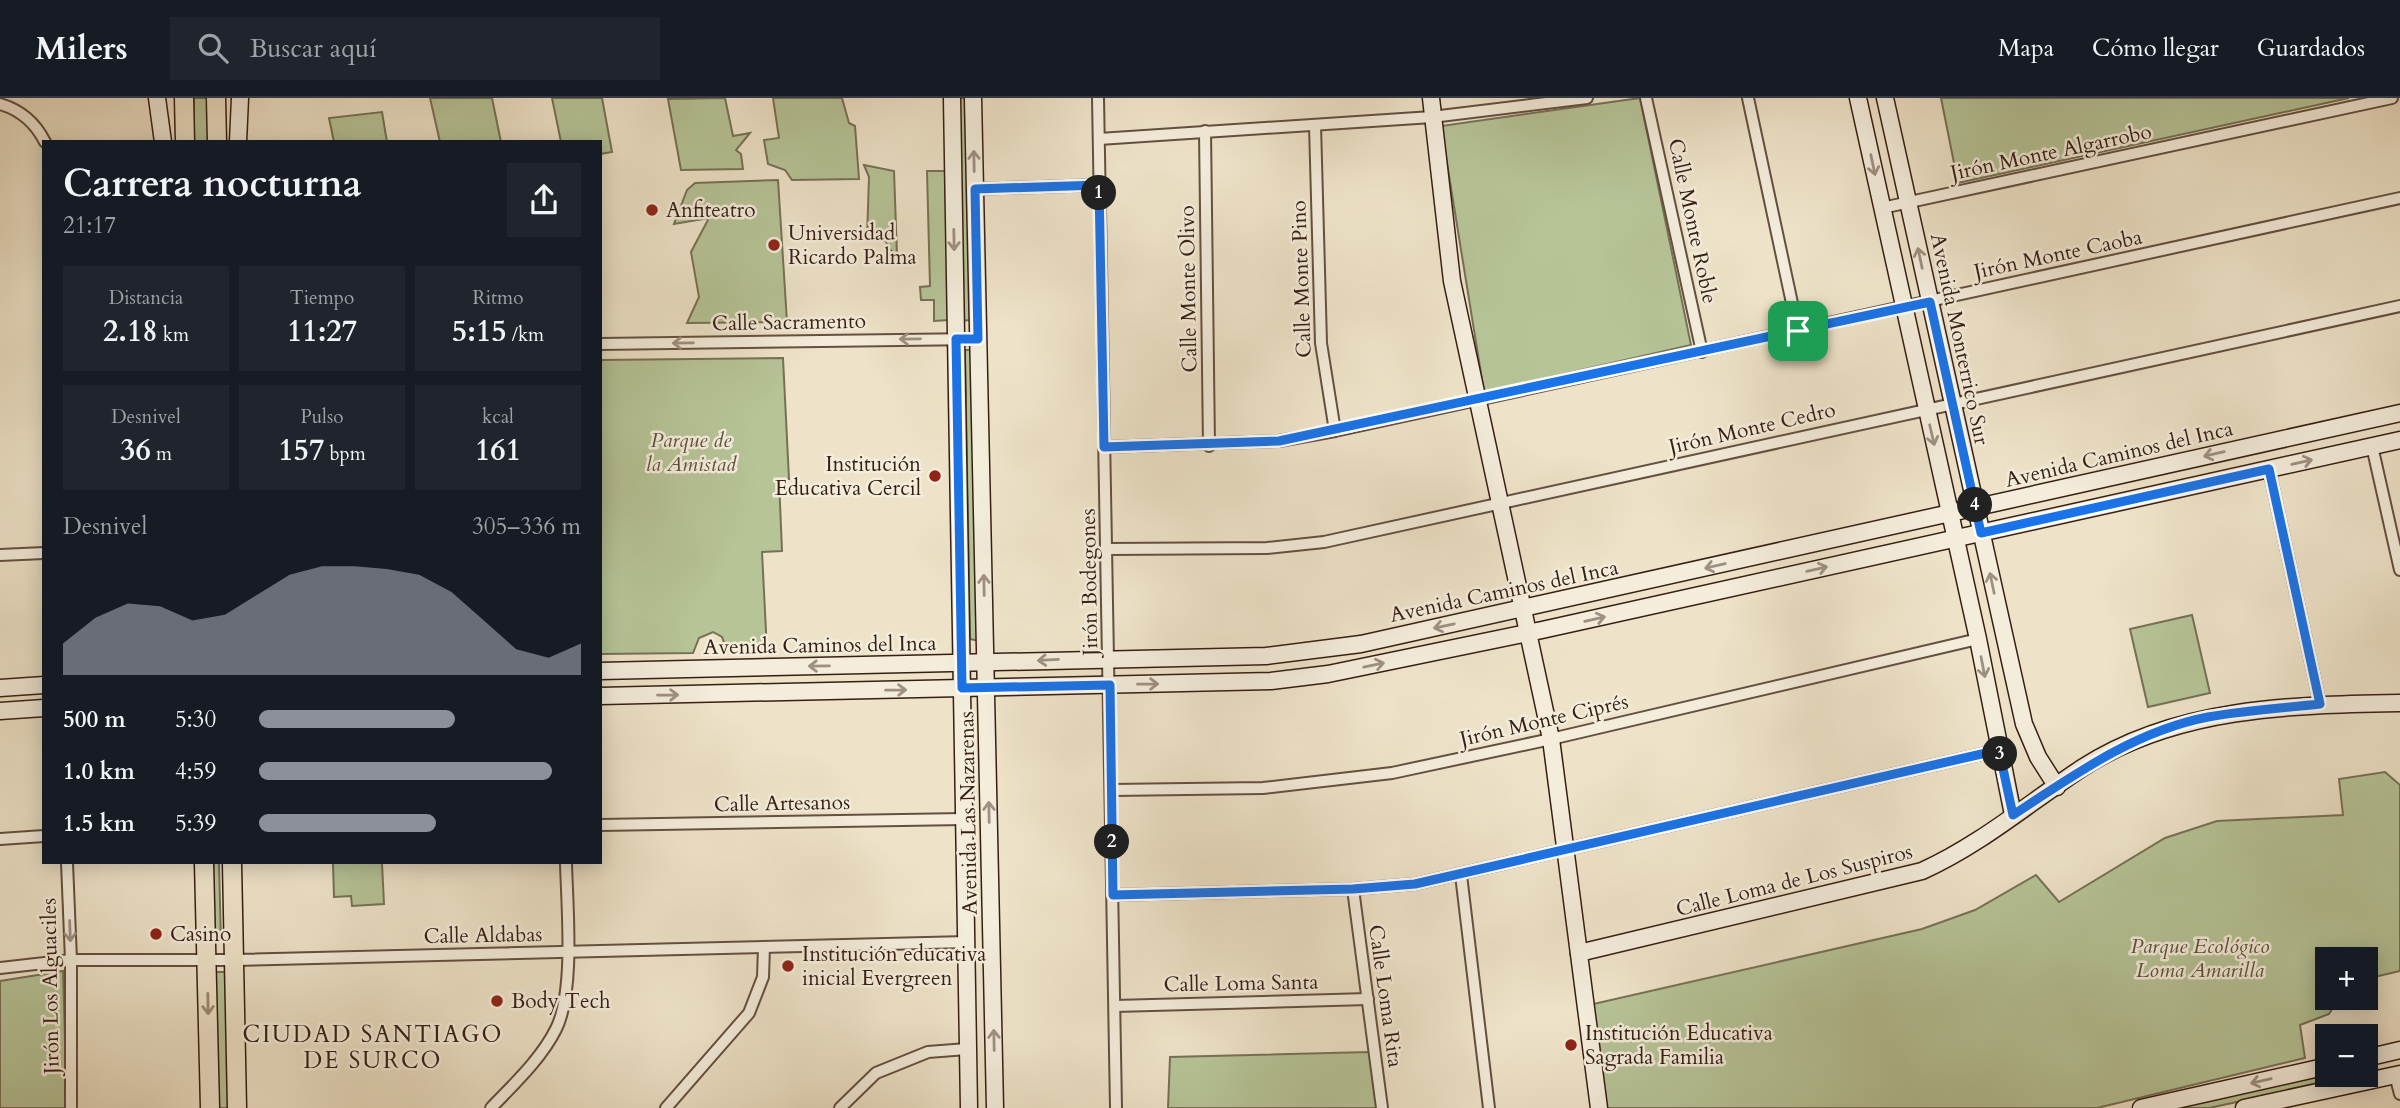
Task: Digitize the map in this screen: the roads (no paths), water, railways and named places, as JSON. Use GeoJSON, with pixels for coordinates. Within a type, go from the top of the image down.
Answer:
{"type":"FeatureCollection","features":[{"type":"Feature","properties":{"kind":"main road"},"geometry":{"type":"LineString","coordinates":[[184,98],[185,140]]}},
{"type":"Feature","properties":{"kind":"main road"},"geometry":{"type":"LineString","coordinates":[[216,98],[217,140]]}},
{"type":"Feature","properties":{"kind":"main road"},"geometry":{"type":"LineString","coordinates":[[204,864],[210,1108]]}},
{"type":"Feature","properties":{"kind":"main road"},"geometry":{"type":"LineString","coordinates":[[232,864],[237,1108]]}},
{"type":"Feature","properties":{"kind":"street"},"geometry":{"type":"LineString","coordinates":[[157,98],[163,140]]}},
{"type":"Feature","properties":{"kind":"street"},"geometry":{"type":"LineString","coordinates":[[238,140],[240,98]]}},
{"type":"Feature","properties":{"kind":"street","name":"Avenida Las Nazarenas"},"geometry":{"type":"LineString","coordinates":[[952,98],[969,1108]]}},
{"type":"Feature","properties":{"kind":"street","name":"Avenida Las Nazarenas"},"geometry":{"type":"LineString","coordinates":[[973,98],[995,1108]]}},
{"type":"Feature","properties":{"kind":"street","name":"Jirón Bodegones"},"geometry":{"type":"LineString","coordinates":[[1098,98],[1116,1108]]}},
{"type":"Feature","properties":{"kind":"street"},"geometry":{"type":"LineString","coordinates":[[1431,98],[1448,253],[1476,399],[1551,739],[1599,1108]]}},
{"type":"Feature","properties":{"kind":"street"},"geometry":{"type":"LineString","coordinates":[[1099,139],[1432,117],[1587,98]]}},
{"type":"Feature","properties":{"kind":"street","name":"Calle Monte Roble"},"geometry":{"type":"LineString","coordinates":[[1646,98],[1702,352]]}},
{"type":"Feature","properties":{"kind":"street"},"geometry":{"type":"LineString","coordinates":[[1748,98],[1798,331]]}},
{"type":"Feature","properties":{"kind":"street"},"geometry":{"type":"LineString","coordinates":[[1858,98],[1978,639],[2013,815]]}},
{"type":"Feature","properties":{"kind":"street","name":"Avenida Monterrico Sur"},"geometry":{"type":"LineString","coordinates":[[1885,98],[2024,724],[2056,787]]}},
{"type":"Feature","properties":{"kind":"street","name":"Jirón Monte Algarrobo"},"geometry":{"type":"LineString","coordinates":[[1882,208],[2392,98]]}},
{"type":"Feature","properties":{"kind":"street"},"geometry":{"type":"LineString","coordinates":[[0,104],[22,113],[36,125],[44,140]]}},
{"type":"Feature","properties":{"kind":"street","name":"Calle Monte Pino"},"geometry":{"type":"LineString","coordinates":[[1315,125],[1321,343],[1335,431]]}},
{"type":"Feature","properties":{"kind":"street","name":"Calle Monte Olivo"},"geometry":{"type":"LineString","coordinates":[[1205,131],[1209,446]]}},
{"type":"Feature","properties":{"kind":"street"},"geometry":{"type":"LineString","coordinates":[[975,189],[1099,185]]}},
{"type":"Feature","properties":{"kind":"street","name":"Jirón Monte Caoba"},"geometry":{"type":"LineString","coordinates":[[1104,447],[1209,446],[1279,441],[1335,431],[2400,198]]}},
{"type":"Feature","properties":{"kind":"street","name":"Jirón Monte Cedro"},"geometry":{"type":"LineString","coordinates":[[1108,549],[1267,548],[1324,542],[1952,402],[2400,306]]}},
{"type":"Feature","properties":{"kind":"street","name":"Calle Sacramento"},"geometry":{"type":"LineString","coordinates":[[602,344],[978,339]]}},
{"type":"Feature","properties":{"kind":"street","name":"Avenida Caminos del Inca"},"geometry":{"type":"LineString","coordinates":[[602,671],[1266,656],[1316,651],[1522,609],[2400,413]]}},
{"type":"Feature","properties":{"kind":"street"},"geometry":{"type":"LineString","coordinates":[[602,696],[1271,681],[1328,674],[1528,633],[2400,440]]}},
{"type":"Feature","properties":{"kind":"street"},"geometry":{"type":"LineString","coordinates":[[2372,446],[2400,570]]}},
{"type":"Feature","properties":{"kind":"street"},"geometry":{"type":"LineString","coordinates":[[2269,469],[2320,704]]}},
{"type":"Feature","properties":{"kind":"street"},"geometry":{"type":"LineString","coordinates":[[0,555],[42,553]]}},
{"type":"Feature","properties":{"kind":"street","name":"Jirón Monte Ciprés"},"geometry":{"type":"LineString","coordinates":[[1112,790],[1263,788],[1392,773],[1551,739],[1978,639]]}},
{"type":"Feature","properties":{"kind":"street"},"geometry":{"type":"LineString","coordinates":[[0,688],[42,685]]}},
{"type":"Feature","properties":{"kind":"street","name":"Calle Loma de Los Suspiros"},"geometry":{"type":"LineString","coordinates":[[1578,953],[1922,871],[1971,845],[2115,750],[2177,726],[2238,712],[2320,704],[2400,703]]}},
{"type":"Feature","properties":{"kind":"street"},"geometry":{"type":"LineString","coordinates":[[0,711],[42,708]]}},
{"type":"Feature","properties":{"kind":"street"},"geometry":{"type":"LineString","coordinates":[[1113,895],[1353,889],[1415,884],[1999,750]]}},
{"type":"Feature","properties":{"kind":"street","name":"Calle Artesanos"},"geometry":{"type":"LineString","coordinates":[[602,825],[964,819]]}},
{"type":"Feature","properties":{"kind":"street"},"geometry":{"type":"LineString","coordinates":[[0,839],[42,836]]}},
{"type":"Feature","properties":{"kind":"street","name":"Jirón Los Alguaciles"},"geometry":{"type":"LineString","coordinates":[[67,864],[72,960],[71,1108]]}},
{"type":"Feature","properties":{"kind":"street"},"geometry":{"type":"LineString","coordinates":[[491,1108],[545,1049],[558,1027],[565,1000],[568,952],[566,864]]}},
{"type":"Feature","properties":{"kind":"street"},"geometry":{"type":"LineString","coordinates":[[1461,875],[1489,1108]]}},
{"type":"Feature","properties":{"kind":"street","name":"Calle Loma Rita"},"geometry":{"type":"LineString","coordinates":[[1353,889],[1382,1108]]}},
{"type":"Feature","properties":{"kind":"street","name":"Calle Aldabas"},"geometry":{"type":"LineString","coordinates":[[0,968],[72,960],[234,960],[967,942]]}},
{"type":"Feature","properties":{"kind":"street"},"geometry":{"type":"LineString","coordinates":[[666,1108],[748,1013],[763,977],[764,947]]}},
{"type":"Feature","properties":{"kind":"street","name":"Calle Loma Santa"},"geometry":{"type":"LineString","coordinates":[[1115,1006],[1367,999]]}},
{"type":"Feature","properties":{"kind":"street"},"geometry":{"type":"LineString","coordinates":[[841,1108],[876,1073],[888,1067],[928,1052],[967,1049]]}},
{"type":"Feature","properties":{"kind":"street"},"geometry":{"type":"LineString","coordinates":[[2378,1055],[2400,1050]]}},
{"type":"Feature","properties":{"kind":"street"},"geometry":{"type":"LineString","coordinates":[[2141,1108],[2315,1069]]}},
{"type":"Feature","properties":{"kind":"street"},"geometry":{"type":"LineString","coordinates":[[2244,1108],[2398,1075],[2400,1094]]}},
{"type":"Feature","properties":{"kind":"place","name":"Anfiteatro"},"geometry":{"type":"Point","coordinates":[652,210]}},
{"type":"Feature","properties":{"kind":"place","name":"Universidad Ricardo Palma"},"geometry":{"type":"Point","coordinates":[774,245]}},
{"type":"Feature","properties":{"kind":"place","name":"Institución Educativa Cercil"},"geometry":{"type":"Point","coordinates":[935,476]}},
{"type":"Feature","properties":{"kind":"place","name":"Casino"},"geometry":{"type":"Point","coordinates":[156,934]}},
{"type":"Feature","properties":{"kind":"place","name":"Institución educativa inicial Evergreen"},"geometry":{"type":"Point","coordinates":[788,966]}},
{"type":"Feature","properties":{"kind":"place","name":"Body Tech"},"geometry":{"type":"Point","coordinates":[497,1001]}},
{"type":"Feature","properties":{"kind":"place","name":"Institución Educativa Sagrada Familia"},"geometry":{"type":"Point","coordinates":[1571,1045]}},
{"type":"Feature","properties":{"kind":"district","name":"CIUDAD SANTIAGO DE SURCO"},"geometry":{"type":"Point","coordinates":[373,1047]}},
{"type":"Feature","properties":{"kind":"park label","name":"Parque de la Amistad"},"geometry":{"type":"Point","coordinates":[691,452]}},
{"type":"Feature","properties":{"kind":"park label","name":"Parque Ecológico Loma Amarilla"},"geometry":{"type":"Point","coordinates":[2200,958]}}]}
